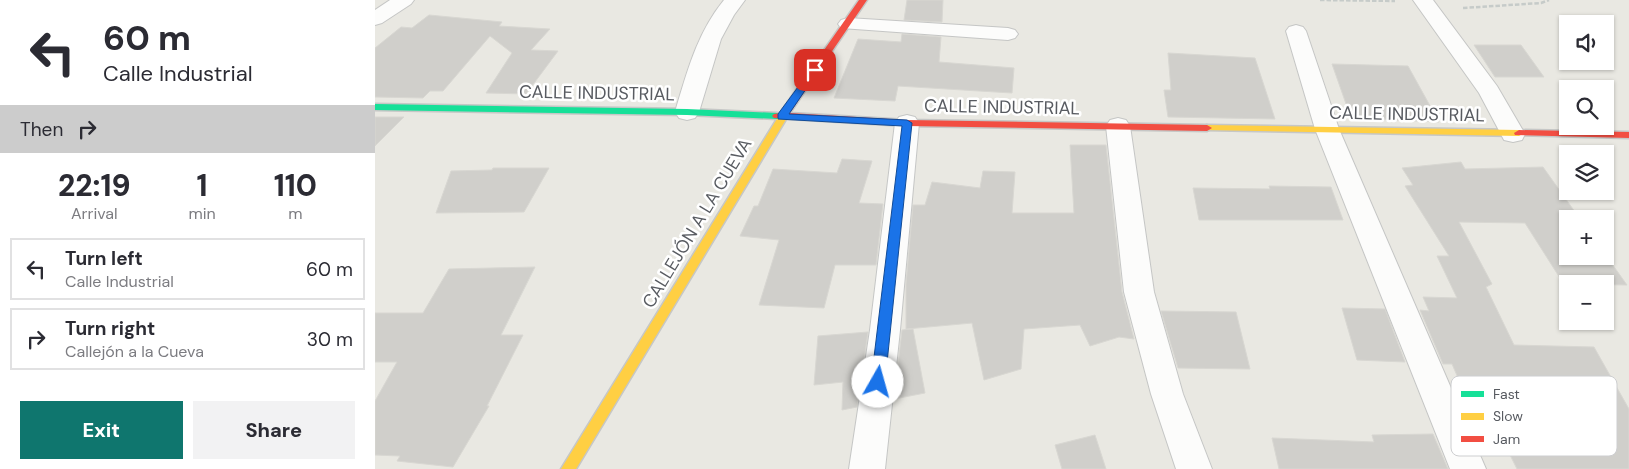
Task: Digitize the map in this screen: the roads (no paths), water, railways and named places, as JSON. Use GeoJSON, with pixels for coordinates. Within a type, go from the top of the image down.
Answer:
{"type":"FeatureCollection","features":[{"type":"Feature","properties":{"kind":"street"},"geometry":{"type":"LineString","coordinates":[[375,18],[404,0]]}},
{"type":"Feature","properties":{"kind":"street"},"geometry":{"type":"LineString","coordinates":[[687,112],[705,46],[725,11],[735,0]]}},
{"type":"Feature","properties":{"kind":"street","name":"CALLEJÓN A LA CUEVA"},"geometry":{"type":"LineString","coordinates":[[568,469],[782,117],[863,0]]}},
{"type":"Feature","properties":{"kind":"street"},"geometry":{"type":"LineString","coordinates":[[1426,5],[1484,84],[1513,134]]}},
{"type":"Feature","properties":{"kind":"street"},"geometry":{"type":"LineString","coordinates":[[848,24],[1009,34]]}},
{"type":"Feature","properties":{"kind":"street"},"geometry":{"type":"LineString","coordinates":[[1296,30],[1327,129],[1451,430]]}},
{"type":"Feature","properties":{"kind":"street","name":"CALLE INDUSTRIAL"},"geometry":{"type":"LineString","coordinates":[[375,107],[687,112],[907,123],[1629,135]]}},
{"type":"Feature","properties":{"kind":"street"},"geometry":{"type":"LineString","coordinates":[[867,469],[885,330],[907,123]]}},
{"type":"Feature","properties":{"kind":"street"},"geometry":{"type":"LineString","coordinates":[[1118,126],[1139,292],[1167,394],[1194,469]]}},
{"type":"Feature","properties":{"kind":"street"},"geometry":{"type":"LineString","coordinates":[[1462,456],[1467,469]]}}]}
